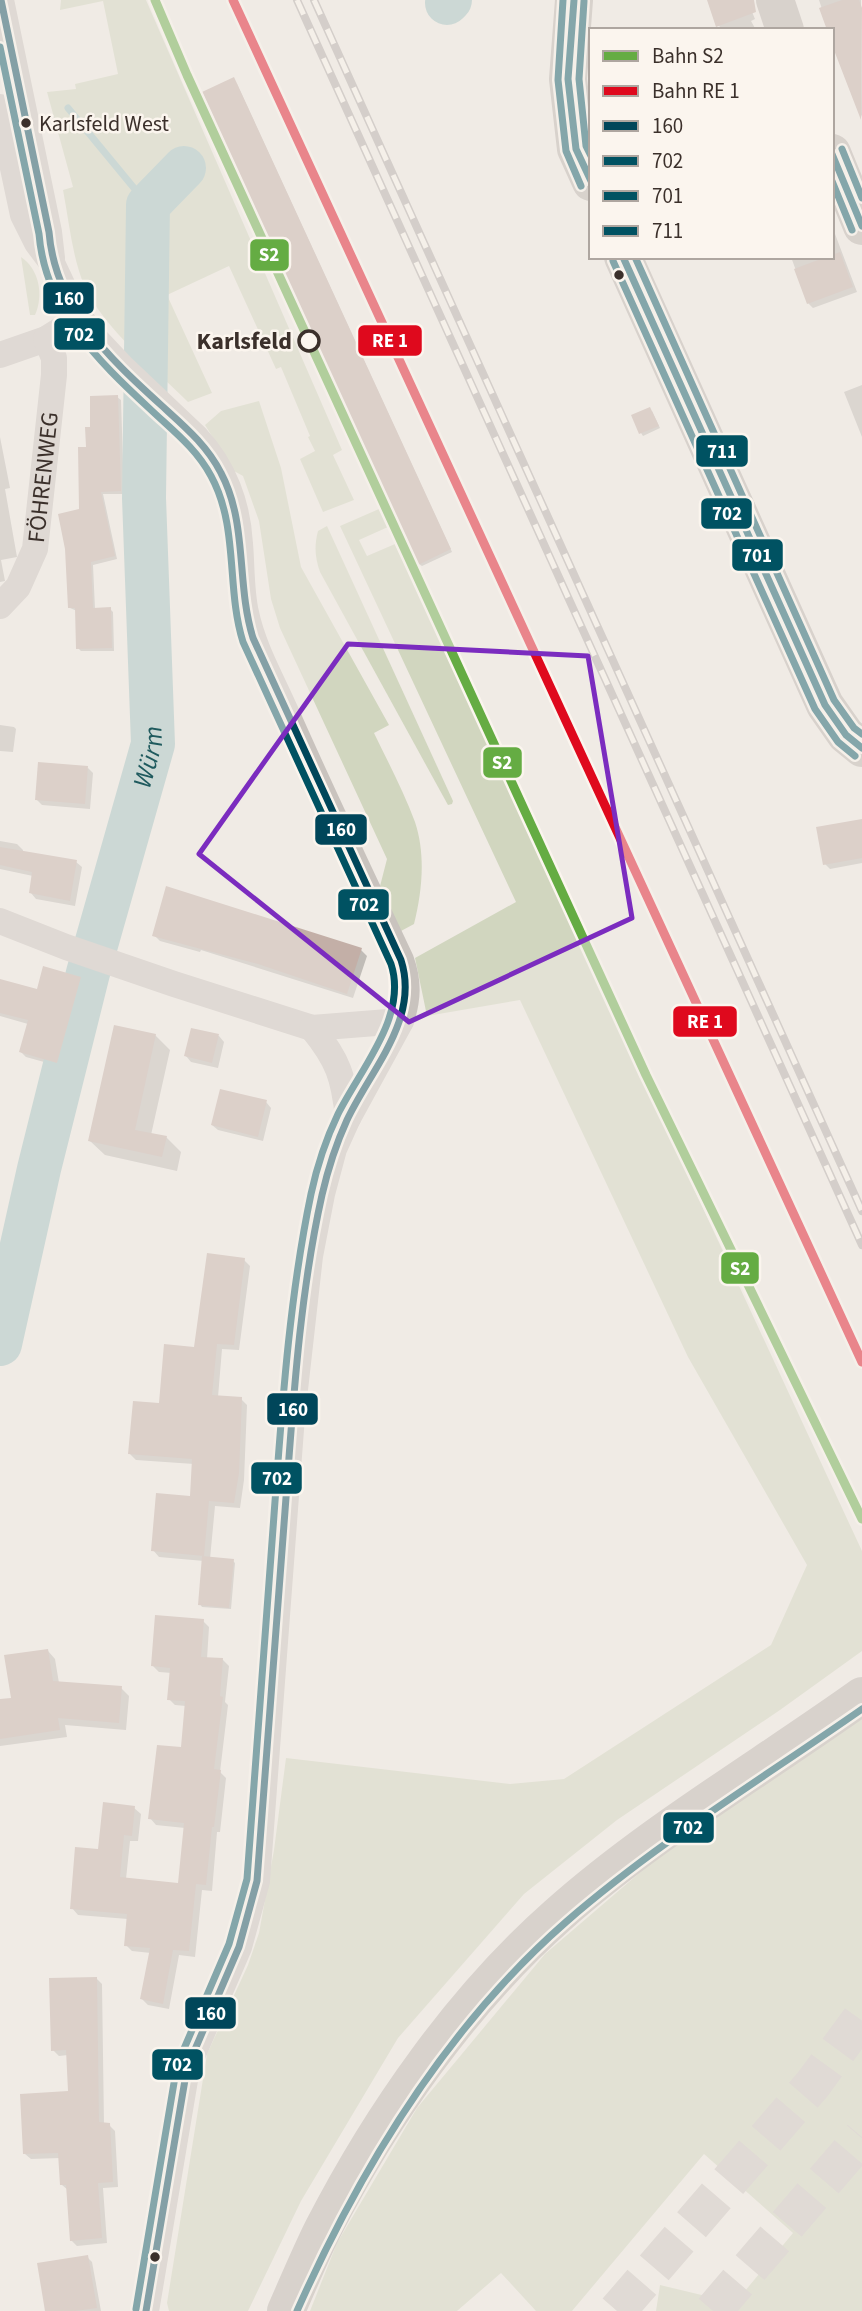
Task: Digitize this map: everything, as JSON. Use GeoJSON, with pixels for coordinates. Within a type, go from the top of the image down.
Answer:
{"type":"FeatureCollection","features":[{"type":"Feature","properties":{"kind":"street"},"geometry":{"type":"LineString","coordinates":[[1,0],[49,232],[52,263]]}},
{"type":"Feature","properties":{"kind":"street"},"geometry":{"type":"LineString","coordinates":[[574,0],[568,79],[576,149],[589,178]]}},
{"type":"Feature","properties":{"kind":"street"},"geometry":{"type":"LineString","coordinates":[[775,0],[784,28]]}},
{"type":"Feature","properties":{"kind":"street"},"geometry":{"type":"LineString","coordinates":[[0,107],[23,215],[37,243],[52,263],[69,299],[91,334],[206,448],[223,474],[239,531],[243,594],[250,630],[405,972],[408,991],[401,1021],[334,1149],[322,1194],[310,1256],[297,1360],[257,1881],[239,1947],[187,2068],[146,2311]]}},
{"type":"Feature","properties":{"kind":"street"},"geometry":{"type":"LineString","coordinates":[[834,158],[862,226]]}},
{"type":"Feature","properties":{"kind":"street"},"geometry":{"type":"LineString","coordinates":[[624,259],[825,705],[846,735],[862,748]]}},
{"type":"Feature","properties":{"kind":"street"},"geometry":{"type":"LineString","coordinates":[[0,355],[46,339],[80,317]]}},
{"type":"Feature","properties":{"kind":"street","name":"FÖHRENWEG"},"geometry":{"type":"LineString","coordinates":[[0,606],[18,587],[35,549],[54,375],[54,358],[46,339]]}},
{"type":"Feature","properties":{"kind":"street"},"geometry":{"type":"LineString","coordinates":[[0,921],[127,968],[312,1028],[401,1021]]}},
{"type":"Feature","properties":{"kind":"street"},"geometry":{"type":"LineString","coordinates":[[312,1028],[332,1052],[341,1074],[348,1118]]}},
{"type":"Feature","properties":{"kind":"street"},"geometry":{"type":"LineString","coordinates":[[286,2311],[323,2229],[372,2144],[423,2065],[485,1988],[556,1916],[639,1849],[862,1696]]}},
{"type":"Feature","properties":{"kind":"highlighted area"},"geometry":{"type":"Polygon","coordinates":[[[348,644],[588,656],[632,918],[409,1022],[199,854],[348,644]]]}},
{"type":"Feature","properties":{"kind":"green space"},"geometry":{"type":"Polygon","coordinates":[[[61,0],[146,0],[342,450],[333,455],[354,500],[323,512],[300,459],[315,451],[308,437],[310,436],[281,367],[276,369],[229,266],[167,295],[212,393],[188,402],[131,347],[93,301],[84,285],[74,250],[63,190],[73,187],[47,92],[76,89],[75,84],[118,74],[103,1],[60,10],[61,0]]]}},
{"type":"Feature","properties":{"kind":"green space"},"geometry":{"type":"Polygon","coordinates":[[[21,257],[32,268],[38,283],[39,299],[35,315],[30,315],[21,257]]]}},
{"type":"Feature","properties":{"kind":"green space"},"geometry":{"type":"Polygon","coordinates":[[[259,401],[281,468],[301,567],[389,725],[374,733],[415,822],[422,860],[419,899],[414,924],[401,931],[378,894],[387,859],[280,628],[271,599],[259,521],[243,476],[234,471],[205,425],[221,411],[259,401]]]}},
{"type":"Feature","properties":{"kind":"green space"},"geometry":{"type":"Polygon","coordinates":[[[379,509],[388,527],[359,540],[367,556],[395,544],[862,1551],[862,1651],[617,1820],[524,1894],[398,2038],[301,2201],[248,2311],[169,2311],[167,2303],[207,2054],[248,1965],[259,1933],[274,1850],[286,1758],[510,1784],[564,1779],[771,1645],[807,1565],[688,1357],[520,1000],[427,1016],[415,958],[516,902],[340,526],[379,509]]]}},
{"type":"Feature","properties":{"kind":"green space"},"geometry":{"type":"Polygon","coordinates":[[[327,526],[453,801],[452,804],[448,805],[320,572],[316,542],[318,531],[327,526]]]}},
{"type":"Feature","properties":{"kind":"green space"},"geometry":{"type":"Polygon","coordinates":[[[862,1714],[862,2311],[656,2311],[660,2285],[735,2303],[793,2233],[704,2154],[572,2311],[536,2311],[501,2273],[457,2311],[310,2311],[337,2243],[417,2108],[545,1954],[658,1857],[862,1714]]]}},
{"type":"Feature","properties":{"kind":"building"},"geometry":{"type":"Polygon","coordinates":[[[707,0],[754,0],[756,12],[716,27],[707,0]]]}},
{"type":"Feature","properties":{"kind":"building"},"geometry":{"type":"Polygon","coordinates":[[[842,0],[859,0],[862,8],[861,120],[834,50],[834,28],[826,28],[819,8],[842,0]]]}},
{"type":"Feature","properties":{"kind":"building"},"geometry":{"type":"Polygon","coordinates":[[[234,77],[451,549],[418,565],[202,92],[234,77]]]}},
{"type":"Feature","properties":{"kind":"building"},"geometry":{"type":"Polygon","coordinates":[[[840,252],[853,287],[807,304],[794,269],[821,259],[834,259],[834,254],[840,252]]]}},
{"type":"Feature","properties":{"kind":"building"},"geometry":{"type":"Polygon","coordinates":[[[118,395],[121,491],[101,492],[115,556],[91,562],[93,608],[111,607],[112,648],[76,649],[75,608],[68,608],[65,549],[58,514],[79,509],[78,447],[86,447],[85,427],[90,427],[90,396],[118,395]]]}},
{"type":"Feature","properties":{"kind":"building"},"geometry":{"type":"Polygon","coordinates":[[[650,407],[659,426],[639,434],[631,415],[650,407]]]}},
{"type":"Feature","properties":{"kind":"building"},"geometry":{"type":"Polygon","coordinates":[[[38,762],[88,766],[85,804],[35,800],[38,762]]]}},
{"type":"Feature","properties":{"kind":"building"},"geometry":{"type":"Polygon","coordinates":[[[862,819],[862,858],[823,865],[816,827],[862,819]]]}},
{"type":"Feature","properties":{"kind":"building"},"geometry":{"type":"Polygon","coordinates":[[[0,847],[77,860],[70,901],[29,893],[32,872],[0,865],[0,847]]]}},
{"type":"Feature","properties":{"kind":"building"},"geometry":{"type":"Polygon","coordinates":[[[166,886],[362,948],[347,994],[258,964],[152,936],[166,886]]]}},
{"type":"Feature","properties":{"kind":"building"},"geometry":{"type":"Polygon","coordinates":[[[43,966],[81,977],[57,1063],[19,1052],[28,1020],[0,1013],[0,979],[37,989],[43,966]]]}},
{"type":"Feature","properties":{"kind":"building"},"geometry":{"type":"Polygon","coordinates":[[[114,1025],[156,1034],[135,1130],[167,1136],[162,1157],[88,1141],[114,1025]]]}},
{"type":"Feature","properties":{"kind":"building"},"geometry":{"type":"Polygon","coordinates":[[[191,1028],[219,1034],[212,1063],[184,1056],[191,1028]]]}},
{"type":"Feature","properties":{"kind":"building"},"geometry":{"type":"Polygon","coordinates":[[[220,1089],[267,1100],[258,1137],[211,1125],[220,1089]]]}},
{"type":"Feature","properties":{"kind":"building"},"geometry":{"type":"Polygon","coordinates":[[[207,1253],[245,1258],[234,1345],[217,1344],[212,1395],[242,1397],[239,1473],[234,1503],[209,1501],[204,1556],[151,1551],[156,1493],[190,1496],[192,1459],[128,1454],[133,1401],[159,1403],[164,1344],[194,1347],[207,1253]]]}},
{"type":"Feature","properties":{"kind":"building"},"geometry":{"type":"Polygon","coordinates":[[[202,1556],[234,1559],[229,1608],[198,1605],[202,1556]]]}},
{"type":"Feature","properties":{"kind":"building"},"geometry":{"type":"Polygon","coordinates":[[[155,1615],[204,1619],[201,1657],[223,1658],[220,1696],[223,1697],[214,1769],[221,1770],[206,1885],[196,1884],[189,1951],[173,1950],[163,2004],[140,1999],[150,1948],[124,1946],[127,1914],[70,1909],[75,1847],[98,1849],[103,1802],[135,1806],[132,1836],[124,1835],[120,1877],[178,1883],[184,1823],[148,1819],[157,1745],[181,1747],[185,1701],[167,1700],[170,1668],[151,1666],[155,1615]]]}},
{"type":"Feature","properties":{"kind":"building"},"geometry":{"type":"Polygon","coordinates":[[[48,1649],[53,1681],[122,1686],[119,1723],[58,1718],[60,1730],[0,1739],[0,1699],[11,1698],[4,1655],[48,1649]]]}},
{"type":"Feature","properties":{"kind":"building"},"geometry":{"type":"Polygon","coordinates":[[[97,1977],[99,2122],[110,2123],[113,2182],[98,2183],[102,2238],[70,2241],[66,2185],[60,2185],[58,2153],[23,2154],[20,2094],[68,2091],[66,2050],[51,2051],[49,1978],[97,1977]]]}},
{"type":"Feature","properties":{"kind":"building"},"geometry":{"type":"Polygon","coordinates":[[[88,2255],[97,2308],[45,2311],[37,2263],[88,2255]]]}},
{"type":"Feature","properties":{"kind":"waterway","name":"Würm"},"geometry":{"type":"LineString","coordinates":[[447,3],[450,0]]}},
{"type":"Feature","properties":{"kind":"waterway"},"geometry":{"type":"LineString","coordinates":[[68,108],[148,205]]}},
{"type":"Feature","properties":{"kind":"waterway","name":"Würm"},"geometry":{"type":"LineString","coordinates":[[0,1344],[39,1169],[88,973],[153,744],[144,498],[148,205],[184,168]]}},
{"type":"Feature","properties":{"kind":"tunnel"},"geometry":{"type":"LineString","coordinates":[[617,2311],[813,2084],[862,2017]]}},
{"type":"Feature","properties":{"kind":"tunnel"},"geometry":{"type":"LineString","coordinates":[[713,2311],[862,2137]]}},
{"type":"Feature","properties":{"kind":"railway"},"geometry":{"type":"LineString","coordinates":[[297,0],[862,1245]]}},
{"type":"Feature","properties":{"kind":"railway"},"geometry":{"type":"LineString","coordinates":[[314,0],[862,1211]]}},
{"type":"Feature","properties":{"kind":"rail line","name":"S2"},"geometry":{"type":"LineString","coordinates":[[155,0],[646,1075],[862,1519]]}},
{"type":"Feature","properties":{"kind":"transit line","name":"160"},"geometry":{"type":"LineString","coordinates":[[1,0],[53,259],[62,284],[87,329],[122,368],[194,436],[221,473],[239,533],[245,597],[253,638],[401,960],[405,982],[399,1023],[380,1063],[347,1120],[336,1147],[324,1185],[314,1234],[294,1392],[257,1881],[239,1947],[187,2068],[146,2311]]}},
{"type":"Feature","properties":{"kind":"transit line"},"geometry":{"type":"LineString","coordinates":[[233,0],[862,1362]]}},
{"type":"Feature","properties":{"kind":"transit line","name":"702"},"geometry":{"type":"LineString","coordinates":[[563,0],[558,80],[566,151],[581,186]]}},
{"type":"Feature","properties":{"kind":"transit line","name":"701"},"geometry":{"type":"LineString","coordinates":[[574,0],[568,79],[576,149],[589,177]]}},
{"type":"Feature","properties":{"kind":"transit line","name":"711"},"geometry":{"type":"LineString","coordinates":[[584,1],[579,79],[586,146],[589,152]]}},
{"type":"Feature","properties":{"kind":"transit line","name":"702"},"geometry":{"type":"LineString","coordinates":[[0,47],[43,261],[51,286],[63,309],[93,352],[191,448],[211,476],[225,516],[243,642],[391,964],[395,983],[393,1003],[380,1041],[334,1123],[322,1153],[303,1234],[283,1394],[247,1879],[229,1944],[177,2065],[136,2309]]}},
{"type":"Feature","properties":{"kind":"transit line","name":"711"},"geometry":{"type":"LineString","coordinates":[[842,149],[862,198]]}},
{"type":"Feature","properties":{"kind":"transit line","name":"701"},"geometry":{"type":"LineString","coordinates":[[834,159],[862,226]]}},
{"type":"Feature","properties":{"kind":"transit line","name":"702"},"geometry":{"type":"LineString","coordinates":[[834,186],[852,230]]}},
{"type":"Feature","properties":{"kind":"transit line","name":"701"},"geometry":{"type":"LineString","coordinates":[[624,259],[825,705],[846,735],[862,748]]}},
{"type":"Feature","properties":{"kind":"transit line","name":"711"},"geometry":{"type":"LineString","coordinates":[[636,259],[834,700],[854,728],[862,734]]}},
{"type":"Feature","properties":{"kind":"transit line","name":"702"},"geometry":{"type":"LineString","coordinates":[[613,261],[815,709],[838,742],[855,756]]}},
{"type":"Feature","properties":{"kind":"transit line","name":"702"},"geometry":{"type":"LineString","coordinates":[[297,2311],[349,2204],[411,2102],[482,2007],[523,1963],[566,1922],[637,1865],[862,1709]]}},
{"type":"Feature","properties":{"kind":"place","name":"Karlsfeld West"},"geometry":{"type":"Point","coordinates":[26,123]}},
{"type":"Feature","properties":{"kind":"place","name":"Karlsfeld"},"geometry":{"type":"Point","coordinates":[309,341]}}]}
